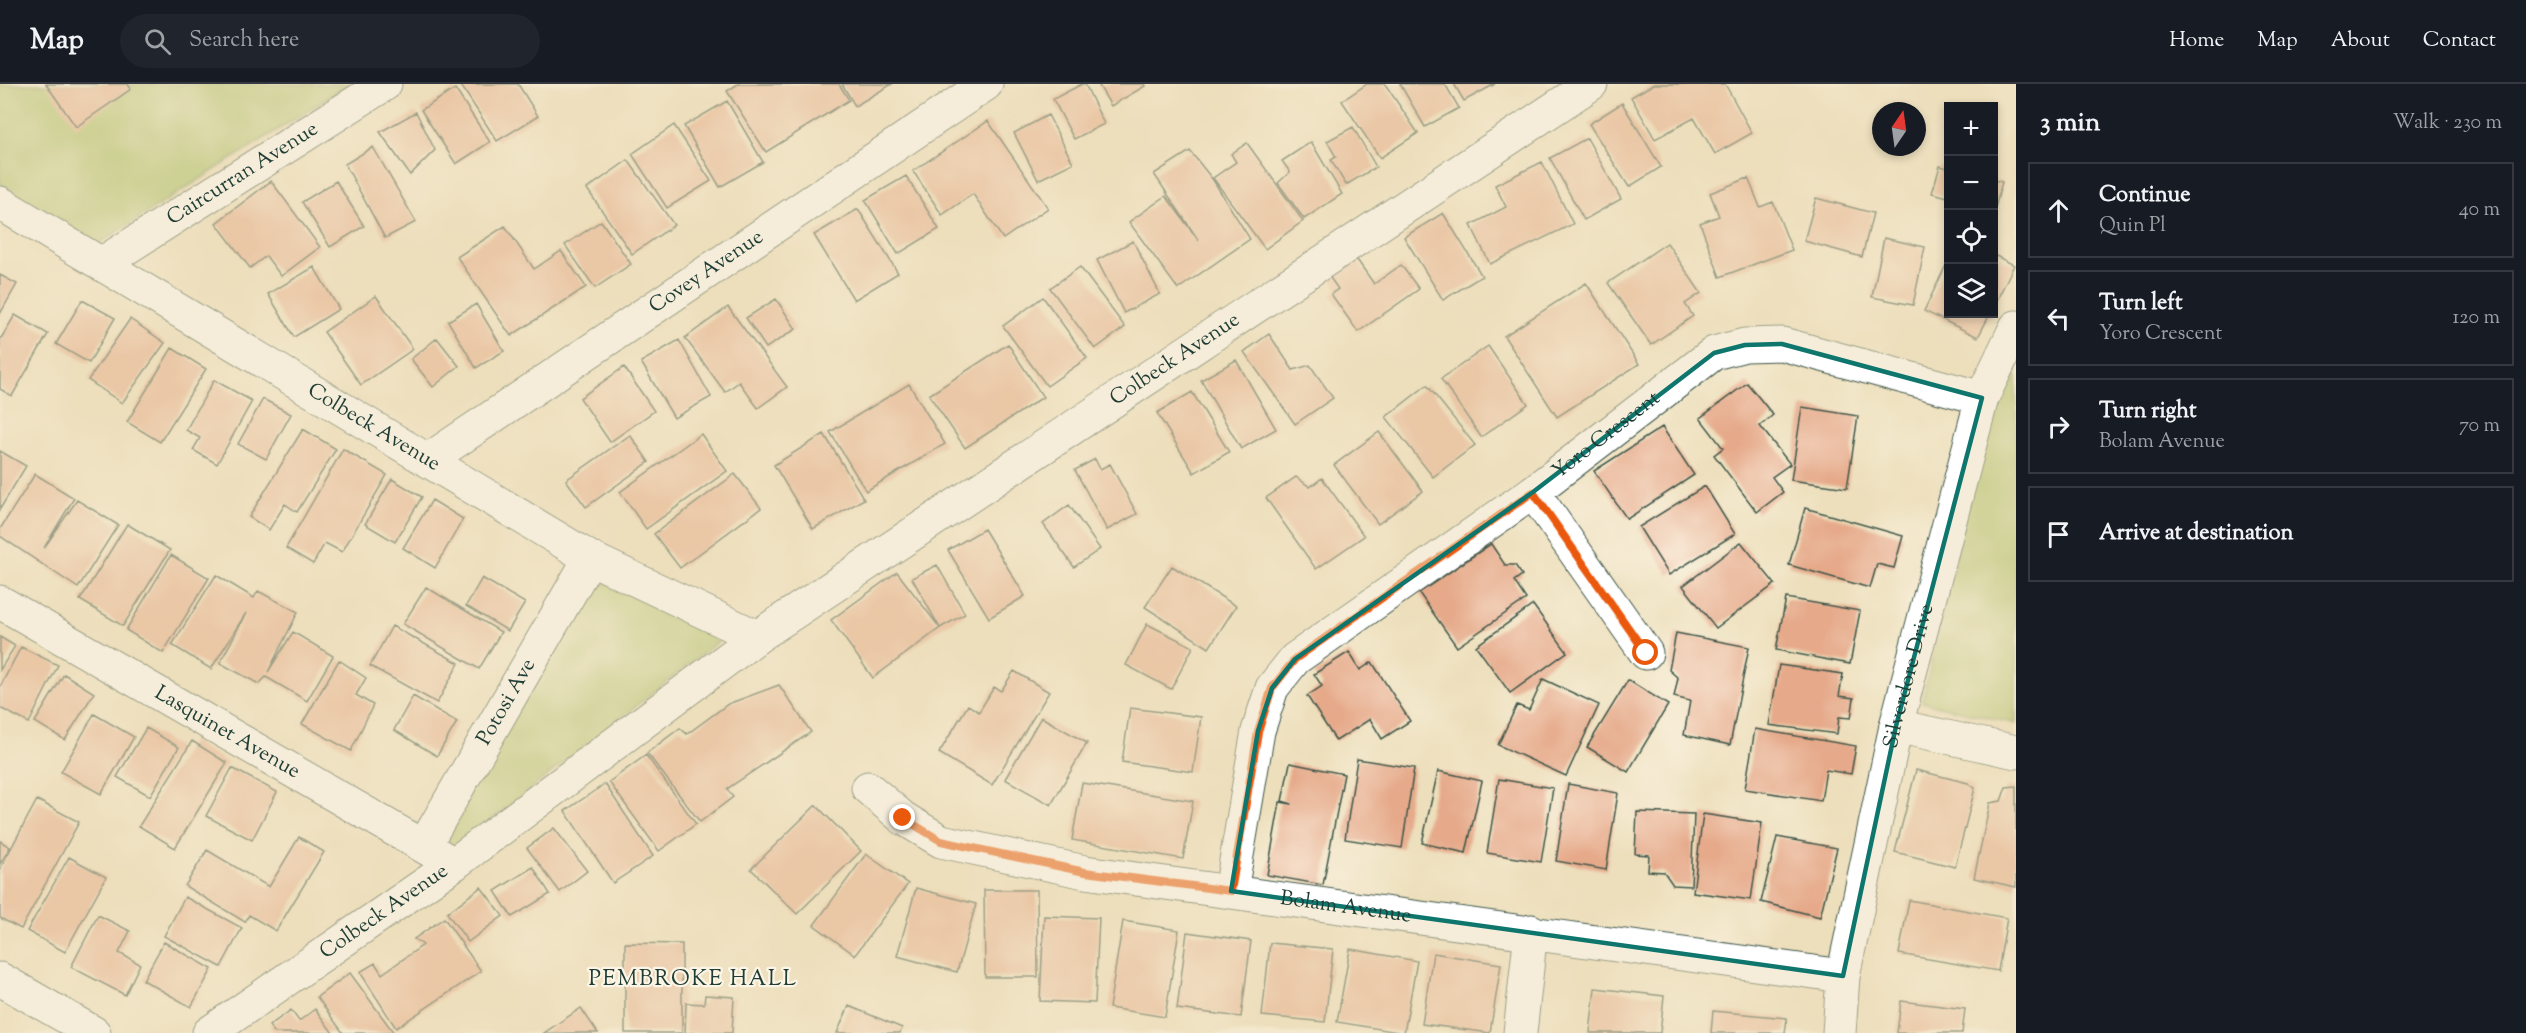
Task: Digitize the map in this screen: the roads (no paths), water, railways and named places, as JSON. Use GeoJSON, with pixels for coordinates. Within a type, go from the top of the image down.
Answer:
{"type":"FeatureCollection","features":[{"type":"Feature","properties":{"kind":"street","name":"Caircurran Avenue"},"geometry":{"type":"LineString","coordinates":[[101,264],[385,84]]}},
{"type":"Feature","properties":{"kind":"street","name":"Covey Avenue"},"geometry":{"type":"LineString","coordinates":[[428,460],[986,84]]}},
{"type":"Feature","properties":{"kind":"street","name":"Colbeck Avenue"},"geometry":{"type":"LineString","coordinates":[[209,1033],[454,864],[758,637],[1591,84]]}},
{"type":"Feature","properties":{"kind":"street","name":"Colbeck Avenue"},"geometry":{"type":"LineString","coordinates":[[0,203],[590,558],[758,637]]}},
{"type":"Feature","properties":{"kind":"street","name":"Silverdore Drive"},"geometry":{"type":"LineString","coordinates":[[1839,1033],[1844,976],[1896,726],[1982,398],[2016,327]]}},
{"type":"Feature","properties":{"kind":"street","name":"Yoro Crescent"},"geometry":{"type":"LineString","coordinates":[[1231,891],[1258,732],[1272,688],[1295,659],[1533,492],[1714,353],[1745,345],[1782,344],[1982,398]]}},
{"type":"Feature","properties":{"kind":"street"},"geometry":{"type":"LineString","coordinates":[[1533,492],[1646,653]]}},
{"type":"Feature","properties":{"kind":"street","name":"Potosi Ave"},"geometry":{"type":"LineString","coordinates":[[424,846],[590,558]]}},
{"type":"Feature","properties":{"kind":"street","name":"Lasquinet Avenue"},"geometry":{"type":"LineString","coordinates":[[0,602],[454,864]]}},
{"type":"Feature","properties":{"kind":"street"},"geometry":{"type":"LineString","coordinates":[[1896,726],[2016,752]]}},
{"type":"Feature","properties":{"kind":"street","name":"Bolam Avenue"},"geometry":{"type":"LineString","coordinates":[[868,788],[903,818],[941,841],[1085,872],[1532,931],[1844,976]]}},
{"type":"Feature","properties":{"kind":"street"},"geometry":{"type":"LineString","coordinates":[[1520,1033],[1532,931]]}},
{"type":"Feature","properties":{"kind":"street"},"geometry":{"type":"LineString","coordinates":[[0,979],[94,1033]]}},
{"type":"Feature","properties":{"kind":"district","name":"PEMBROKE HALL"},"geometry":{"type":"Point","coordinates":[693,980]}}]}
